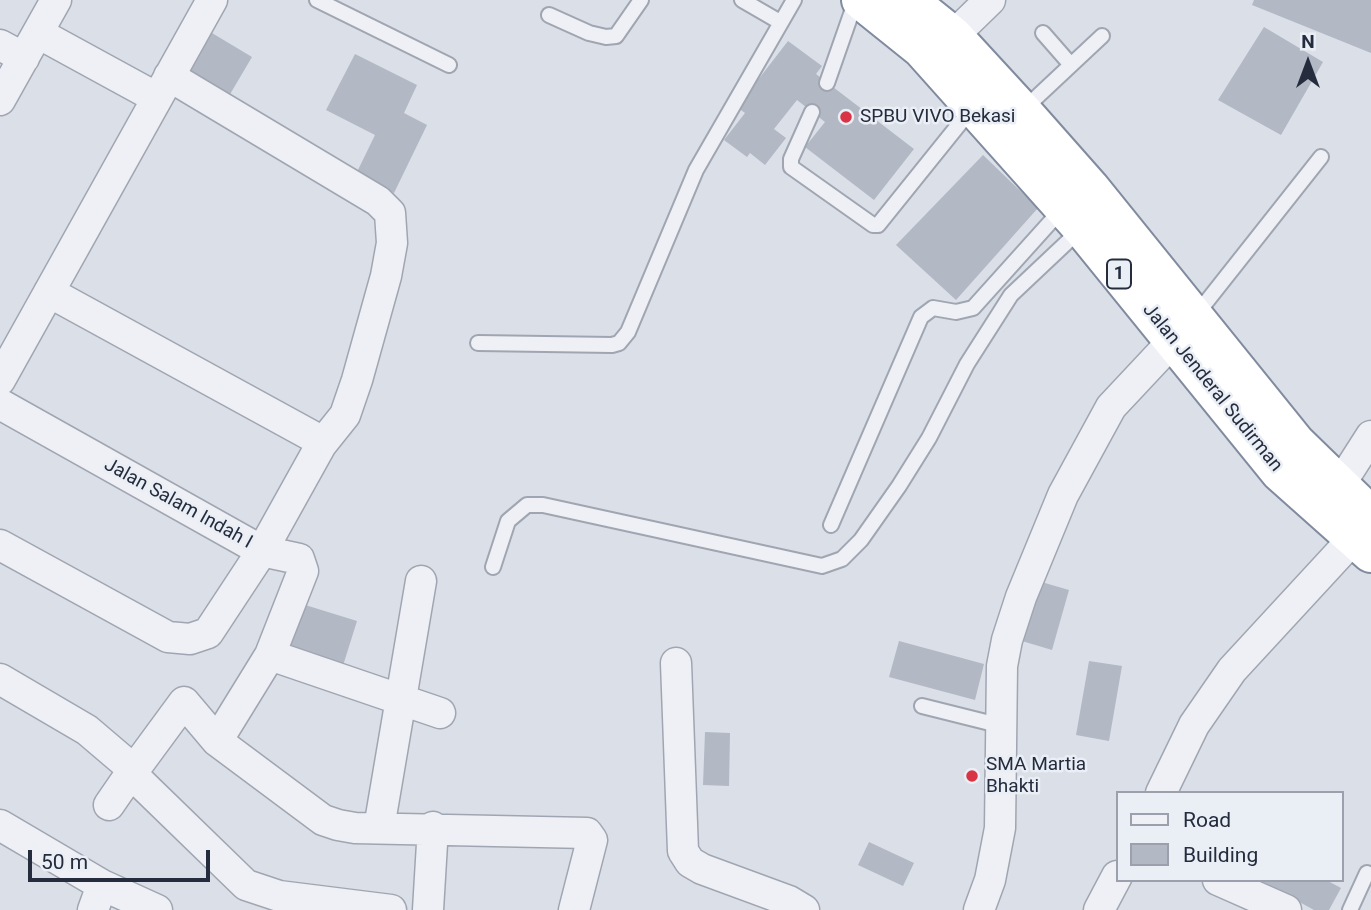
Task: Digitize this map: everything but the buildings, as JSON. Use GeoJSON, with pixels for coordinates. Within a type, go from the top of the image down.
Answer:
{"type":"FeatureCollection","features":[{"type":"Feature","properties":{"kind":"highway","name":"Jalan Jenderal Sudirman"},"geometry":{"type":"LineString","coordinates":[[859,0],[922,49],[1073,218],[1339,486],[1365,536]]}},
{"type":"Feature","properties":{"kind":"highway","name":"Jalan Jenderal Sudirman"},"geometry":{"type":"LineString","coordinates":[[908,0],[953,36],[1090,188],[1280,472],[1365,536]]}},
{"type":"Feature","properties":{"kind":"street"},"geometry":{"type":"LineString","coordinates":[[0,100],[21,45],[56,0]]}},
{"type":"Feature","properties":{"kind":"street"},"geometry":{"type":"LineString","coordinates":[[0,380],[212,0]]}},
{"type":"Feature","properties":{"kind":"street"},"geometry":{"type":"LineString","coordinates":[[953,36],[990,0]]}},
{"type":"Feature","properties":{"kind":"street"},"geometry":{"type":"LineString","coordinates":[[0,545],[168,637],[178,639],[208,633],[262,551],[321,445],[345,415],[357,380],[392,243],[388,208],[163,87],[21,45]]}},
{"type":"Feature","properties":{"kind":"street"},"geometry":{"type":"LineString","coordinates":[[50,292],[312,436],[321,445]]}},
{"type":"Feature","properties":{"kind":"street"},"geometry":{"type":"LineString","coordinates":[[979,910],[990,880],[1000,828],[1003,666],[1007,640],[1038,549],[1079,463],[1111,408],[1185,329]]}},
{"type":"Feature","properties":{"kind":"street","name":"Jalan Salam Indah I"},"geometry":{"type":"LineString","coordinates":[[0,404],[262,551],[299,558],[303,565],[270,655],[217,741]]}},
{"type":"Feature","properties":{"kind":"street"},"geometry":{"type":"LineString","coordinates":[[1339,486],[1371,436]]}},
{"type":"Feature","properties":{"kind":"street"},"geometry":{"type":"LineString","coordinates":[[1162,791],[1194,725],[1232,670],[1365,536]]}},
{"type":"Feature","properties":{"kind":"street"},"geometry":{"type":"LineString","coordinates":[[379,828],[421,582]]}},
{"type":"Feature","properties":{"kind":"street"},"geometry":{"type":"LineString","coordinates":[[270,655],[440,713]]}},
{"type":"Feature","properties":{"kind":"street"},"geometry":{"type":"LineString","coordinates":[[676,663],[682,851],[690,862],[702,869],[789,901],[804,910]]}},
{"type":"Feature","properties":{"kind":"street"},"geometry":{"type":"LineString","coordinates":[[0,678],[86,730],[246,886],[279,896],[391,910]]}},
{"type":"Feature","properties":{"kind":"street"},"geometry":{"type":"LineString","coordinates":[[110,804],[184,702],[217,741],[323,820],[355,828],[433,827],[587,833],[592,840],[574,910]]}},
{"type":"Feature","properties":{"kind":"street"},"geometry":{"type":"LineString","coordinates":[[0,825],[97,897],[157,910]]}},
{"type":"Feature","properties":{"kind":"street"},"geometry":{"type":"LineString","coordinates":[[428,910],[433,827]]}},
{"type":"Feature","properties":{"kind":"street"},"geometry":{"type":"LineString","coordinates":[[1099,910],[1116,878]]}},
{"type":"Feature","properties":{"kind":"street"},"geometry":{"type":"LineString","coordinates":[[1223,882],[1286,910]]}},
{"type":"Feature","properties":{"kind":"lane"},"geometry":{"type":"LineString","coordinates":[[317,0],[449,65]]}},
{"type":"Feature","properties":{"kind":"lane"},"geometry":{"type":"LineString","coordinates":[[549,15],[589,33],[616,36],[641,0]]}},
{"type":"Feature","properties":{"kind":"lane"},"geometry":{"type":"LineString","coordinates":[[741,0],[780,22]]}},
{"type":"Feature","properties":{"kind":"lane"},"geometry":{"type":"LineString","coordinates":[[478,344],[619,343],[628,332],[696,170],[794,0]]}},
{"type":"Feature","properties":{"kind":"lane"},"geometry":{"type":"LineString","coordinates":[[827,83],[859,0]]}},
{"type":"Feature","properties":{"kind":"lane"},"geometry":{"type":"LineString","coordinates":[[1043,33],[1071,65]]}},
{"type":"Feature","properties":{"kind":"lane"},"geometry":{"type":"LineString","coordinates":[[1022,111],[1102,36]]}},
{"type":"Feature","properties":{"kind":"lane"},"geometry":{"type":"LineString","coordinates":[[812,112],[790,159],[790,167],[873,225],[878,225],[974,106]]}},
{"type":"Feature","properties":{"kind":"lane"},"geometry":{"type":"LineString","coordinates":[[1185,329],[1321,158]]}},
{"type":"Feature","properties":{"kind":"lane"},"geometry":{"type":"LineString","coordinates":[[831,526],[921,317],[933,308],[956,312],[973,308],[1073,218]]}},
{"type":"Feature","properties":{"kind":"lane"},"geometry":{"type":"LineString","coordinates":[[493,567],[508,521],[527,505],[544,505],[822,566],[842,559],[862,540],[899,486],[929,438],[967,364],[1011,295],[1073,218]]}},
{"type":"Feature","properties":{"kind":"lane"},"geometry":{"type":"LineString","coordinates":[[922,706],[1003,726]]}},
{"type":"Feature","properties":{"kind":"lane"},"geometry":{"type":"LineString","coordinates":[[1350,910],[1367,873]]}},
{"type":"Feature","properties":{"kind":"place","name":"SPBU VIVO Bekasi"},"geometry":{"type":"Point","coordinates":[846,117]}},
{"type":"Feature","properties":{"kind":"place","name":"SMA Martia Bhakti"},"geometry":{"type":"Point","coordinates":[972,776]}}]}
